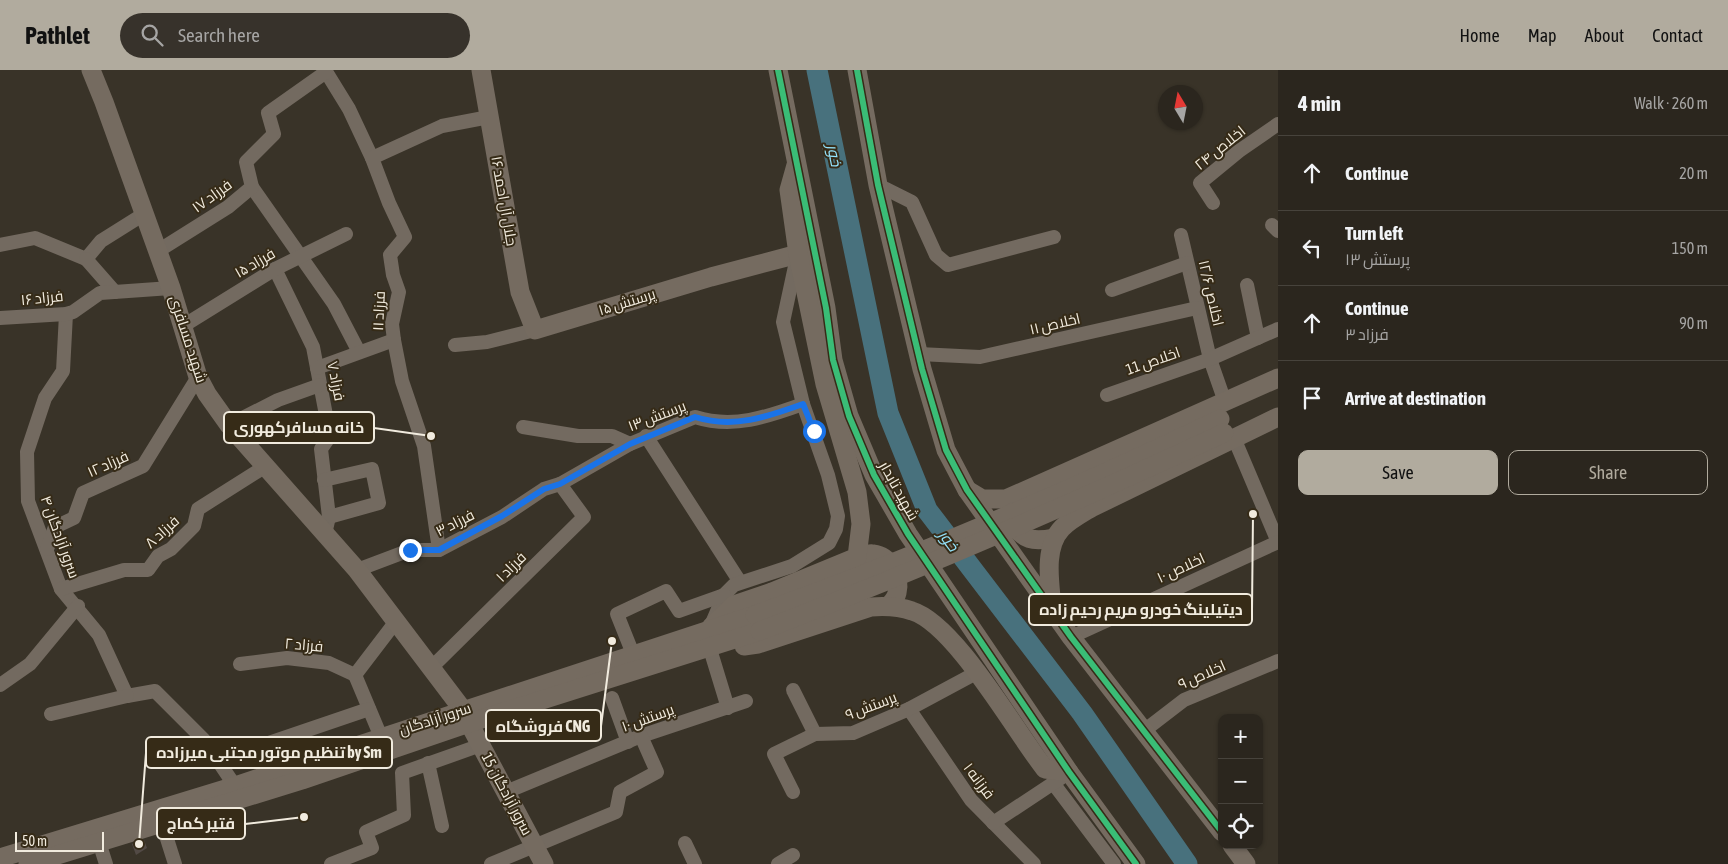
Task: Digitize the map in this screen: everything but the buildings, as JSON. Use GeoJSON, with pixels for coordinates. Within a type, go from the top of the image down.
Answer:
{"type":"FeatureCollection","features":[{"type":"Feature","properties":{"kind":"main road","name":"شهید مسافری"},"geometry":{"type":"LineString","coordinates":[[91,70],[171,288],[198,377],[207,394],[229,425],[266,466],[327,525],[357,570],[397,620],[466,717]]}},
{"type":"Feature","properties":{"kind":"main road","name":"جلال آل احمد ۱۶"},"geometry":{"type":"LineString","coordinates":[[481,70],[520,292],[535,330]]}},
{"type":"Feature","properties":{"kind":"main road","name":"شهید تابدار"},"geometry":{"type":"LineString","coordinates":[[778,70],[826,308],[833,360],[849,416],[874,474],[908,534],[1069,772],[1136,864]]}},
{"type":"Feature","properties":{"kind":"main road"},"geometry":{"type":"LineString","coordinates":[[857,70],[878,185],[919,354],[946,450],[967,490],[1071,637],[1145,730],[1218,827]]}},
{"type":"Feature","properties":{"kind":"main road"},"geometry":{"type":"LineString","coordinates":[[797,162],[788,190],[798,254],[825,384],[858,492],[861,524],[857,556]]}},
{"type":"Feature","properties":{"kind":"main road","name":"پرستش ۱۵"},"geometry":{"type":"LineString","coordinates":[[535,330],[711,277],[798,254]]}},
{"type":"Feature","properties":{"kind":"main road"},"geometry":{"type":"LineString","coordinates":[[1225,423],[1278,378]]}},
{"type":"Feature","properties":{"kind":"main road"},"geometry":{"type":"LineString","coordinates":[[1052,608],[1049,576],[1050,554],[1054,538],[1062,528],[1278,390]]}},
{"type":"Feature","properties":{"kind":"main road"},"geometry":{"type":"LineString","coordinates":[[967,490],[982,498],[998,501],[1225,423],[1278,407]]}},
{"type":"Feature","properties":{"kind":"main road"},"geometry":{"type":"LineString","coordinates":[[757,623],[826,590],[1225,423],[1278,417]]}},
{"type":"Feature","properties":{"kind":"main road"},"geometry":{"type":"LineString","coordinates":[[1028,491],[1014,508],[1012,521],[1017,531],[1024,538],[1036,542],[1054,538]]}},
{"type":"Feature","properties":{"kind":"main road"},"geometry":{"type":"LineString","coordinates":[[708,630],[734,605],[772,592],[857,556],[872,554],[885,558],[894,569],[898,584],[897,595],[889,606]]}},
{"type":"Feature","properties":{"kind":"main road"},"geometry":{"type":"LineString","coordinates":[[710,649],[758,644],[871,607],[889,606],[913,611],[935,624],[955,644],[1045,769],[1069,772]]}},
{"type":"Feature","properties":{"kind":"main road","name":"سرور آزادگان"},"geometry":{"type":"LineString","coordinates":[[1,851],[238,792],[466,717],[632,654],[708,630],[757,623]]}},
{"type":"Feature","properties":{"kind":"main road","name":"سرور آزادگان"},"geometry":{"type":"LineString","coordinates":[[29,864],[162,823],[381,737],[466,717],[710,649],[757,623]]}},
{"type":"Feature","properties":{"kind":"main road","name":"سرور آزادگان 15"},"geometry":{"type":"LineString","coordinates":[[466,717],[544,864]]}},
{"type":"Feature","properties":{"kind":"main road"},"geometry":{"type":"LineString","coordinates":[[1235,849],[1248,864]]}},
{"type":"Feature","properties":{"kind":"street"},"geometry":{"type":"LineString","coordinates":[[325,71],[349,109],[372,158],[442,126],[489,117]]}},
{"type":"Feature","properties":{"kind":"street","name":"فرزاد ۱۷"},"geometry":{"type":"LineString","coordinates":[[158,251],[228,207],[252,187],[246,162],[274,134],[268,113],[325,71]]}},
{"type":"Feature","properties":{"kind":"street","name":"اخلاص ۲۴"},"geometry":{"type":"LineString","coordinates":[[1214,203],[1200,183],[1239,151],[1278,124]]}},
{"type":"Feature","properties":{"kind":"street","name":"فرزاد ۱۱"},"geometry":{"type":"LineString","coordinates":[[372,158],[389,204],[405,238],[390,255],[393,275],[399,292],[392,324],[394,340]]}},
{"type":"Feature","properties":{"kind":"street"},"geometry":{"type":"LineString","coordinates":[[878,185],[912,202],[936,255],[948,265],[1054,237]]}},
{"type":"Feature","properties":{"kind":"street"},"geometry":{"type":"LineString","coordinates":[[252,187],[334,304],[359,352]]}},
{"type":"Feature","properties":{"kind":"street"},"geometry":{"type":"LineString","coordinates":[[86,259],[101,241],[144,214]]}},
{"type":"Feature","properties":{"kind":"street","name":"فرزاد ۱۵"},"geometry":{"type":"LineString","coordinates":[[183,326],[275,269],[346,234]]}},
{"type":"Feature","properties":{"kind":"street","name":"اخلاص ۱۲/۶"},"geometry":{"type":"LineString","coordinates":[[1181,235],[1225,423],[1278,542]]}},
{"type":"Feature","properties":{"kind":"street"},"geometry":{"type":"LineString","coordinates":[[0,245],[35,238],[86,259],[100,272],[115,292]]}},
{"type":"Feature","properties":{"kind":"street"},"geometry":{"type":"LineString","coordinates":[[632,654],[617,614],[666,591],[679,611],[724,595],[740,582],[792,566],[829,543],[836,529],[838,516],[828,475],[803,404],[783,322],[798,254]]}},
{"type":"Feature","properties":{"kind":"street"},"geometry":{"type":"LineString","coordinates":[[1112,290],[1188,263]]}},
{"type":"Feature","properties":{"kind":"street","name":"فرزاد ۷"},"geometry":{"type":"LineString","coordinates":[[275,269],[313,347],[330,436],[322,449],[327,525]]}},
{"type":"Feature","properties":{"kind":"street"},"geometry":{"type":"LineString","coordinates":[[1247,285],[1258,338]]}},
{"type":"Feature","properties":{"kind":"street","name":"فرزاد ۱۶"},"geometry":{"type":"LineString","coordinates":[[0,318],[66,314],[73,312],[100,293],[171,288]]}},
{"type":"Feature","properties":{"kind":"street","name":"اخلاص ۱۱"},"geometry":{"type":"LineString","coordinates":[[919,354],[980,357],[1197,308]]}},
{"type":"Feature","properties":{"kind":"street","name":"سرور آزادگان ۴"},"geometry":{"type":"LineString","coordinates":[[66,314],[63,371],[45,398],[27,452],[28,501],[61,589],[78,606],[99,635],[127,696]]}},
{"type":"Feature","properties":{"kind":"street","name":"اخلاص 11"},"geometry":{"type":"LineString","coordinates":[[1107,395],[1210,358],[1278,329]]}},
{"type":"Feature","properties":{"kind":"street","name":"پرستش ۱۵"},"geometry":{"type":"LineString","coordinates":[[455,345],[487,342],[535,330]]}},
{"type":"Feature","properties":{"kind":"street"},"geometry":{"type":"LineString","coordinates":[[317,368],[394,340],[402,380],[424,446],[439,550]]}},
{"type":"Feature","properties":{"kind":"street","name":"فرزاد ۱۲"},"geometry":{"type":"LineString","coordinates":[[47,549],[54,527],[74,518],[83,493],[143,466],[198,377]]}},
{"type":"Feature","properties":{"kind":"street"},"geometry":{"type":"LineString","coordinates":[[229,425],[278,400],[320,385]]}},
{"type":"Feature","properties":{"kind":"street","name":"پرستش ۱۳"},"geometry":{"type":"LineString","coordinates":[[560,484],[646,436],[695,417],[712,422],[762,419],[803,404]]}},
{"type":"Feature","properties":{"kind":"street"},"geometry":{"type":"LineString","coordinates":[[523,427],[578,436],[612,436],[630,444]]}},
{"type":"Feature","properties":{"kind":"street"},"geometry":{"type":"LineString","coordinates":[[646,436],[740,582]]}},
{"type":"Feature","properties":{"kind":"street","name":"فرزاد ۸"},"geometry":{"type":"LineString","coordinates":[[61,589],[124,570],[148,570],[158,556],[171,549],[194,526],[198,509],[266,466]]}},
{"type":"Feature","properties":{"kind":"street"},"geometry":{"type":"LineString","coordinates":[[324,480],[372,469],[379,503],[327,525]]}},
{"type":"Feature","properties":{"kind":"street","name":"فرزاد ۳"},"geometry":{"type":"LineString","coordinates":[[357,570],[410,550],[439,550],[502,516],[544,489],[560,484]]}},
{"type":"Feature","properties":{"kind":"street","name":"فرزاد ۱"},"geometry":{"type":"LineString","coordinates":[[431,668],[584,517],[560,484]]}},
{"type":"Feature","properties":{"kind":"street","name":"اخلاص ۱۰"},"geometry":{"type":"LineString","coordinates":[[1071,637],[1278,542]]}},
{"type":"Feature","properties":{"kind":"street"},"geometry":{"type":"LineString","coordinates":[[708,630],[724,595]]}},
{"type":"Feature","properties":{"kind":"street"},"geometry":{"type":"LineString","coordinates":[[0,685],[30,664],[78,606]]}},
{"type":"Feature","properties":{"kind":"street"},"geometry":{"type":"LineString","coordinates":[[381,737],[354,675],[397,620]]}},
{"type":"Feature","properties":{"kind":"street"},"geometry":{"type":"LineString","coordinates":[[710,649],[728,708]]}},
{"type":"Feature","properties":{"kind":"street","name":"فرزاد ۲"},"geometry":{"type":"LineString","coordinates":[[240,664],[287,658],[329,663],[354,675]]}},
{"type":"Feature","properties":{"kind":"street","name":"اخلاص ۹"},"geometry":{"type":"LineString","coordinates":[[1145,730],[1184,700],[1278,661]]}},
{"type":"Feature","properties":{"kind":"street","name":"پرستش ۹"},"geometry":{"type":"LineString","coordinates":[[793,792],[774,754],[815,734],[853,733],[909,709],[976,673]]}},
{"type":"Feature","properties":{"kind":"street"},"geometry":{"type":"LineString","coordinates":[[793,690],[815,734]]}},
{"type":"Feature","properties":{"kind":"street"},"geometry":{"type":"LineString","coordinates":[[51,714],[155,691],[204,740],[238,792]]}},
{"type":"Feature","properties":{"kind":"street"},"geometry":{"type":"LineString","coordinates":[[491,864],[616,812],[620,792],[657,772],[634,739],[612,698]]}},
{"type":"Feature","properties":{"kind":"street","name":"پرستش ۱۰"},"geometry":{"type":"LineString","coordinates":[[506,792],[634,739],[746,701]]}},
{"type":"Feature","properties":{"kind":"street"},"geometry":{"type":"LineString","coordinates":[[269,743],[369,709]]}},
{"type":"Feature","properties":{"kind":"street","name":"فرزانه ۱"},"geometry":{"type":"LineString","coordinates":[[909,709],[971,800],[1034,864]]}},
{"type":"Feature","properties":{"kind":"street"},"geometry":{"type":"LineString","coordinates":[[331,864],[372,848],[366,832],[404,816],[402,773],[481,745]]}},
{"type":"Feature","properties":{"kind":"street"},"geometry":{"type":"LineString","coordinates":[[428,763],[442,826]]}},
{"type":"Feature","properties":{"kind":"street"},"geometry":{"type":"LineString","coordinates":[[992,823],[1069,772]]}},
{"type":"Feature","properties":{"kind":"street"},"geometry":{"type":"LineString","coordinates":[[1053,783],[1114,864]]}},
{"type":"Feature","properties":{"kind":"street"},"geometry":{"type":"LineString","coordinates":[[162,823],[175,864]]}},
{"type":"Feature","properties":{"kind":"street"},"geometry":{"type":"LineString","coordinates":[[99,842],[106,864]]}},
{"type":"Feature","properties":{"kind":"street"},"geometry":{"type":"LineString","coordinates":[[685,843],[695,864]]}},
{"type":"Feature","properties":{"kind":"street"},"geometry":{"type":"LineString","coordinates":[[778,864],[793,856]]}},
{"type":"Feature","properties":{"kind":"waterway","name":"خور"},"geometry":{"type":"LineString","coordinates":[[817,70],[888,413],[927,510],[1082,713],[1187,864]]}},
{"type":"Feature","properties":{"kind":"cycle path"},"geometry":{"type":"LineString","coordinates":[[778,70],[826,308],[833,360],[849,416],[874,475],[908,534],[1069,772],[1136,864]]}},
{"type":"Feature","properties":{"kind":"cycle path"},"geometry":{"type":"LineString","coordinates":[[857,70],[878,185],[922,369],[946,450],[967,490],[1071,637],[1218,827]]}},
{"type":"Feature","properties":{"kind":"place","name":"خانه مسافرکهوری"},"geometry":{"type":"Point","coordinates":[431,436]}},
{"type":"Feature","properties":{"kind":"place","name":"دیتیلینگ خودرو مریم رحیم زاده"},"geometry":{"type":"Point","coordinates":[1253,514]}},
{"type":"Feature","properties":{"kind":"place","name":"فروشگاه CNG"},"geometry":{"type":"Point","coordinates":[612,641]}},
{"type":"Feature","properties":{"kind":"place","name":"فتیر کماج"},"geometry":{"type":"Point","coordinates":[304,817]}},
{"type":"Feature","properties":{"kind":"place","name":"تنظیم موتور مجتبی میرزاده by Sm"},"geometry":{"type":"Point","coordinates":[139,844]}},
{"type":"Feature","properties":{"kind":"route"},"geometry":{"type":"LineString","coordinates":[[410,550],[439,550],[502,516],[544,489],[560,484],[630,444],[695,417],[712,422],[762,419],[803,404],[814,431]]}}]}
